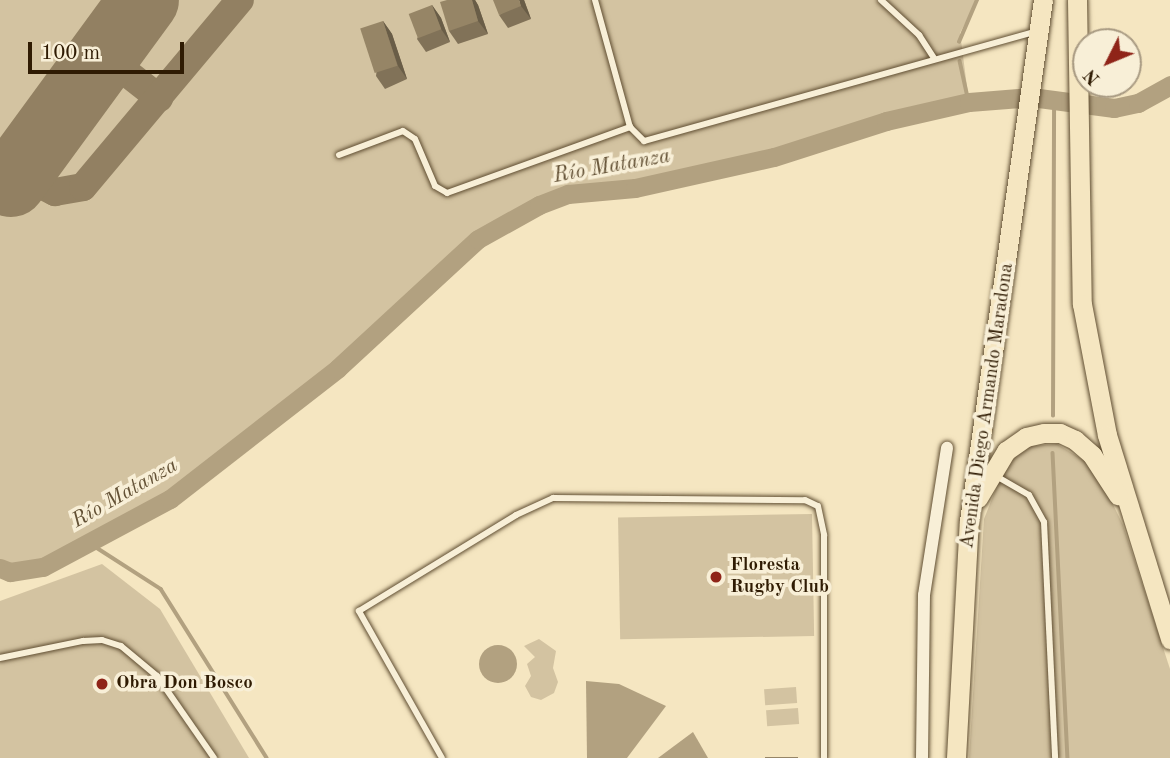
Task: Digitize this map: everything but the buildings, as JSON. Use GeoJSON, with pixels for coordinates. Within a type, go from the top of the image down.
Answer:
{"type":"FeatureCollection","features":[{"type":"Feature","properties":{"kind":"main road","name":"Avenida Diego Armando Maradona"},"geometry":{"type":"LineString","coordinates":[[956,758],[969,521],[1026,140],[1043,0]]}},
{"type":"Feature","properties":{"kind":"main road"},"geometry":{"type":"LineString","coordinates":[[1077,0],[1082,304],[1093,375],[1132,520],[1170,639]]}},
{"type":"Feature","properties":{"kind":"main road"},"geometry":{"type":"LineString","coordinates":[[969,521],[990,473],[1016,442],[1044,432],[1060,433],[1092,455],[1132,520]]}},
{"type":"Feature","properties":{"kind":"street"},"geometry":{"type":"LineString","coordinates":[[922,758],[924,596],[947,448]]}},
{"type":"Feature","properties":{"kind":"lane"},"geometry":{"type":"LineString","coordinates":[[595,0],[629,127],[638,138],[650,141],[934,58],[1039,31]]}},
{"type":"Feature","properties":{"kind":"lane"},"geometry":{"type":"LineString","coordinates":[[881,0],[919,35],[934,58]]}},
{"type":"Feature","properties":{"kind":"lane"},"geometry":{"type":"LineString","coordinates":[[339,155],[403,131],[415,139],[435,186],[447,194],[629,127]]}},
{"type":"Feature","properties":{"kind":"lane"},"geometry":{"type":"LineString","coordinates":[[990,473],[1029,495],[1044,522],[1055,758]]}},
{"type":"Feature","properties":{"kind":"lane"},"geometry":{"type":"LineString","coordinates":[[442,758],[359,611],[516,514],[553,498],[805,500],[818,506],[824,535],[824,758]]}},
{"type":"Feature","properties":{"kind":"lane"},"geometry":{"type":"LineString","coordinates":[[0,658],[83,641],[102,640],[121,646],[157,676],[214,758]]}},
{"type":"Feature","properties":{"kind":"shaded area"},"geometry":{"type":"Polygon","coordinates":[[[0,0],[977,0],[960,33],[969,102],[886,121],[774,157],[635,188],[568,194],[539,205],[478,239],[449,262],[338,368],[189,486],[91,544],[43,567],[10,572],[0,568],[0,0]]]}},
{"type":"Feature","properties":{"kind":"shaded area"},"geometry":{"type":"Polygon","coordinates":[[[1057,444],[1085,461],[1102,482],[1123,525],[1170,669],[1170,758],[969,758],[984,519],[1003,471],[1018,454],[1031,446],[1057,444]]]}},
{"type":"Feature","properties":{"kind":"shaded area","name":"Floresta Rugby Club"},"geometry":{"type":"Polygon","coordinates":[[[812,514],[814,636],[620,639],[618,517],[812,514]]]}},
{"type":"Feature","properties":{"kind":"shaded area","name":"Obra Don Bosco"},"geometry":{"type":"Polygon","coordinates":[[[102,564],[160,609],[249,758],[0,758],[0,601],[102,564]]]}},
{"type":"Feature","properties":{"kind":"shaded area"},"geometry":{"type":"Polygon","coordinates":[[[539,639],[556,651],[553,668],[558,682],[554,693],[541,700],[531,697],[525,686],[531,676],[527,664],[535,657],[524,646],[539,639]]]}},
{"type":"Feature","properties":{"kind":"shaded area"},"geometry":{"type":"Polygon","coordinates":[[[498,645],[511,651],[517,664],[511,677],[498,683],[485,677],[479,664],[485,651],[498,645]]]}},
{"type":"Feature","properties":{"kind":"shaded area"},"geometry":{"type":"Polygon","coordinates":[[[586,681],[619,684],[666,706],[627,758],[587,758],[586,681]]]}},
{"type":"Feature","properties":{"kind":"shaded area"},"geometry":{"type":"Polygon","coordinates":[[[796,687],[797,703],[765,705],[764,689],[796,687]]]}},
{"type":"Feature","properties":{"kind":"shaded area"},"geometry":{"type":"Polygon","coordinates":[[[798,708],[799,724],[767,726],[766,710],[798,708]]]}},
{"type":"Feature","properties":{"kind":"shaded area"},"geometry":{"type":"Polygon","coordinates":[[[693,732],[708,758],[658,758],[693,732]]]}},
{"type":"Feature","properties":{"kind":"waterway"},"geometry":{"type":"LineString","coordinates":[[959,42],[977,0]]}},
{"type":"Feature","properties":{"kind":"waterway"},"geometry":{"type":"LineString","coordinates":[[960,61],[969,102]]}},
{"type":"Feature","properties":{"kind":"waterway","name":"Río Matanza"},"geometry":{"type":"LineString","coordinates":[[0,568],[10,572],[43,567],[170,499],[338,368],[478,239],[539,205],[568,194],[635,188],[774,157],[886,121],[969,102],[1031,97],[1114,108],[1138,103],[1170,85]]}},
{"type":"Feature","properties":{"kind":"waterway"},"geometry":{"type":"LineString","coordinates":[[1053,416],[1054,99]]}},
{"type":"Feature","properties":{"kind":"waterway"},"geometry":{"type":"LineString","coordinates":[[1053,453],[1068,758]]}},
{"type":"Feature","properties":{"kind":"waterway"},"geometry":{"type":"LineString","coordinates":[[91,544],[161,589],[267,758]]}},
{"type":"Feature","properties":{"kind":"taxiway"},"geometry":{"type":"LineString","coordinates":[[18,173],[55,192],[83,187],[240,0]]}},
{"type":"Feature","properties":{"kind":"taxiway"},"geometry":{"type":"LineString","coordinates":[[104,55],[159,98]]}},
{"type":"Feature","properties":{"kind":"runway"},"geometry":{"type":"LineString","coordinates":[[11,182],[144,0]]}},
{"type":"Feature","properties":{"kind":"place","name":"Floresta Rugby Club"},"geometry":{"type":"Point","coordinates":[716,577]}},
{"type":"Feature","properties":{"kind":"place","name":"Obra Don Bosco"},"geometry":{"type":"Point","coordinates":[102,684]}}]}
